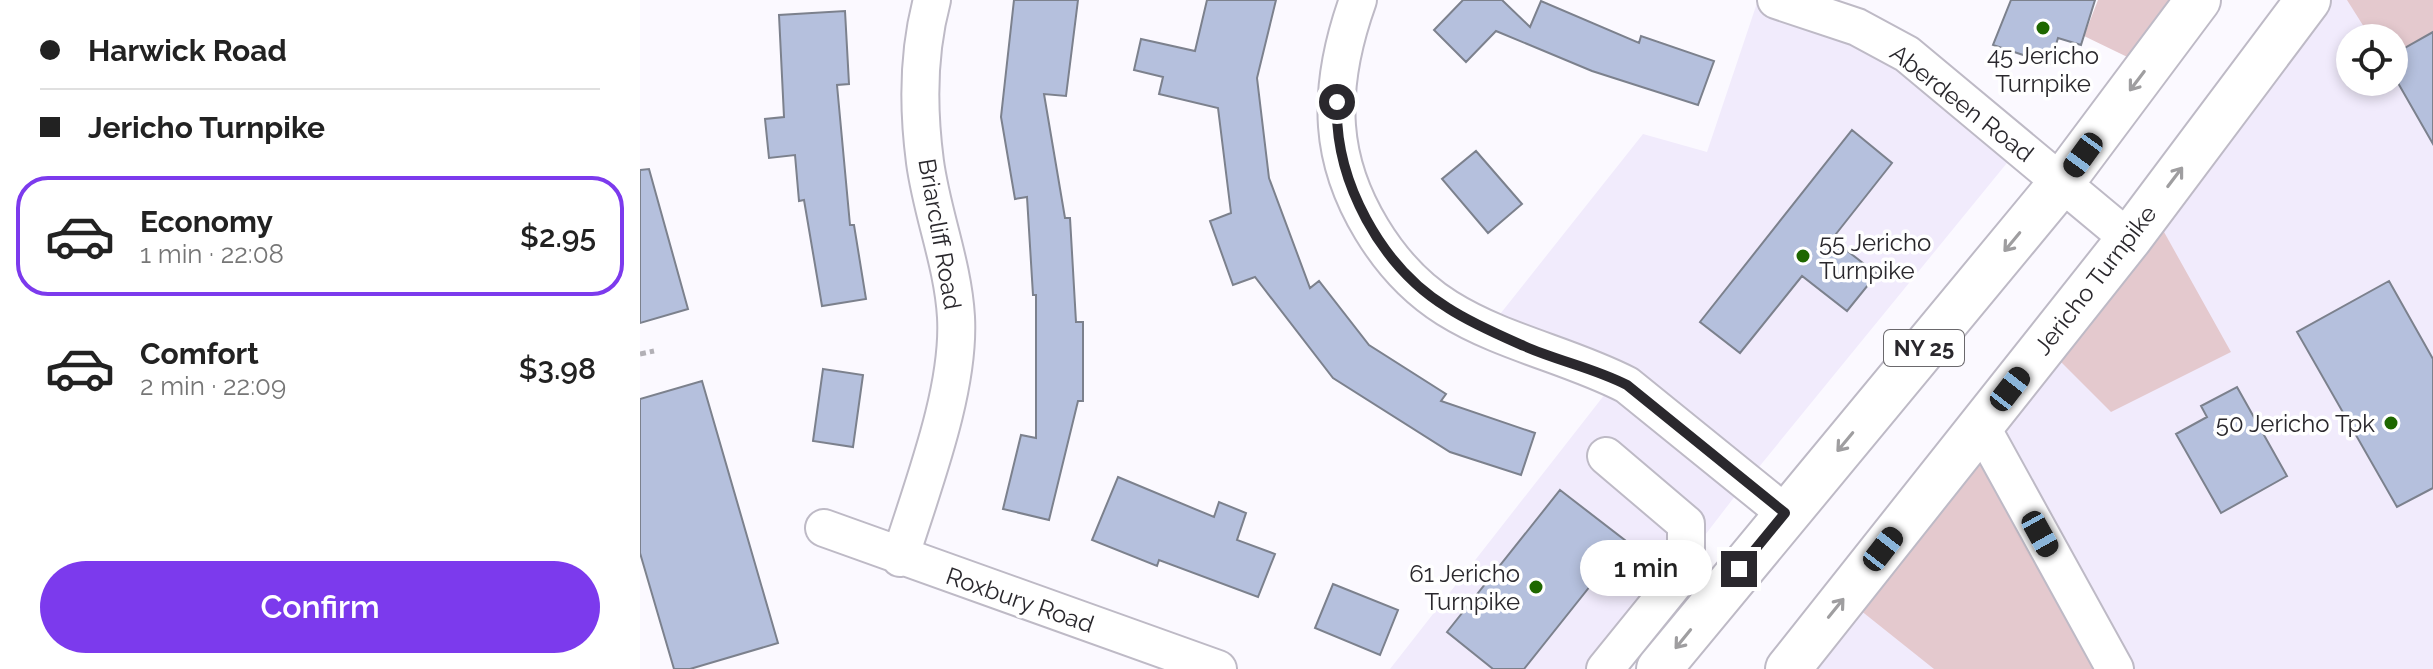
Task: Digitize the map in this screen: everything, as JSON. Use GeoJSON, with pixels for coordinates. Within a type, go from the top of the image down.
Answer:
{"type":"FeatureCollection","features":[{"type":"Feature","properties":{"kind":"main road","name":"NY 25"},"geometry":{"type":"LineString","coordinates":[[1659,669],[1703,582],[1785,513],[2062,182],[2198,0]]}},
{"type":"Feature","properties":{"kind":"main road","name":"Jericho Turnpike"},"geometry":{"type":"LineString","coordinates":[[1788,669],[2129,239],[2308,0]]}},
{"type":"Feature","properties":{"kind":"street","name":"Briarcliff Road"},"geometry":{"type":"LineString","coordinates":[[900,558],[947,407],[956,318],[943,233],[925,163],[920,68],[932,0]]}},
{"type":"Feature","properties":{"kind":"street"},"geometry":{"type":"LineString","coordinates":[[1358,0],[1338,78],[1336,127],[1350,185],[1372,229],[1402,270],[1447,308],[1526,347],[1599,371],[1627,385],[1785,513]]}},
{"type":"Feature","properties":{"kind":"street","name":"Aberdeen Road"},"geometry":{"type":"LineString","coordinates":[[1776,0],[1857,27],[1907,54],[2129,239]]}},
{"type":"Feature","properties":{"kind":"street"},"geometry":{"type":"LineString","coordinates":[[1981,426],[2115,669]]}},
{"type":"Feature","properties":{"kind":"street"},"geometry":{"type":"LineString","coordinates":[[1605,669],[1703,582],[1686,524],[1606,456]]}},
{"type":"Feature","properties":{"kind":"street","name":"Roxbury Road"},"geometry":{"type":"LineString","coordinates":[[824,528],[900,558],[1218,669]]}},
{"type":"Feature","properties":{"kind":"path"},"geometry":{"type":"LineString","coordinates":[[640,354],[654,351]]}},
{"type":"Feature","properties":{"kind":"shaded area"},"geometry":{"type":"Polygon","coordinates":[[[1758,0],[1772,0],[1856,36],[2011,158],[1732,500],[1602,669],[1390,669],[1616,380],[1489,328],[1643,134],[1707,152],[1758,0]]]}},
{"type":"Feature","properties":{"kind":"shaded area"},"geometry":{"type":"Polygon","coordinates":[[[2098,0],[2198,0],[2148,67],[2084,36],[2098,0]]]}},
{"type":"Feature","properties":{"kind":"shaded area"},"geometry":{"type":"Polygon","coordinates":[[[2286,0],[2433,0],[2433,669],[1786,669],[2286,0]]]}},
{"type":"Feature","properties":{"kind":"shaded area"},"geometry":{"type":"Polygon","coordinates":[[[2347,0],[2433,0],[2433,32],[2408,46],[2408,24],[2362,24],[2347,0]]]}},
{"type":"Feature","properties":{"kind":"shaded area"},"geometry":{"type":"Polygon","coordinates":[[[2154,214],[2231,352],[2111,412],[2044,345],[2154,214]]]}},
{"type":"Feature","properties":{"kind":"shaded area"},"geometry":{"type":"Polygon","coordinates":[[[1981,426],[2115,669],[1934,669],[1845,598],[1981,426]]]}},
{"type":"Feature","properties":{"kind":"building"},"geometry":{"type":"Polygon","coordinates":[[[1014,0],[1078,0],[1066,96],[1044,94],[1065,218],[1070,218],[1076,322],[1083,322],[1083,401],[1078,401],[1049,520],[1003,509],[1021,435],[1036,438],[1036,295],[1033,295],[1027,197],[1015,199],[1001,117],[1014,0]]]}},
{"type":"Feature","properties":{"kind":"building"},"geometry":{"type":"Polygon","coordinates":[[[1207,0],[1276,0],[1257,78],[1269,178],[1310,288],[1319,281],[1369,345],[1446,394],[1441,401],[1535,433],[1521,475],[1450,452],[1333,378],[1255,277],[1233,285],[1210,221],[1231,213],[1218,108],[1159,94],[1163,77],[1134,70],[1141,39],[1195,51],[1207,0]]]}},
{"type":"Feature","properties":{"kind":"building"},"geometry":{"type":"Polygon","coordinates":[[[1463,0],[1502,0],[1530,27],[1541,1],[1639,43],[1641,36],[1714,61],[1698,105],[1592,71],[1496,31],[1466,62],[1434,30],[1463,0]]]}},
{"type":"Feature","properties":{"kind":"building","name":"45 Jericho Turnpike"},"geometry":{"type":"Polygon","coordinates":[[[2011,0],[2095,0],[2081,45],[2058,38],[2050,64],[1993,45],[2011,0]]]}},
{"type":"Feature","properties":{"kind":"building"},"geometry":{"type":"Polygon","coordinates":[[[845,11],[849,84],[837,85],[850,225],[854,225],[866,299],[822,306],[804,200],[799,201],[795,155],[769,158],[765,119],[784,117],[779,15],[845,11]]]}},
{"type":"Feature","properties":{"kind":"building"},"geometry":{"type":"Polygon","coordinates":[[[2433,32],[2433,144],[2405,96],[2408,96],[2408,46],[2433,32]]]}},
{"type":"Feature","properties":{"kind":"building","name":"55 Jericho Turnpike"},"geometry":{"type":"Polygon","coordinates":[[[1852,130],[1892,163],[1832,239],[1877,274],[1847,311],[1802,276],[1740,353],[1700,322],[1852,130]]]}},
{"type":"Feature","properties":{"kind":"building"},"geometry":{"type":"Polygon","coordinates":[[[1476,151],[1522,204],[1488,233],[1442,179],[1476,151]]]}},
{"type":"Feature","properties":{"kind":"building"},"geometry":{"type":"Polygon","coordinates":[[[649,169],[688,309],[640,323],[640,170],[649,169]]]}},
{"type":"Feature","properties":{"kind":"building","name":"50 Jericho Tpk"},"geometry":{"type":"Polygon","coordinates":[[[2389,281],[2433,359],[2433,488],[2397,507],[2297,332],[2389,281]]]}},
{"type":"Feature","properties":{"kind":"building"},"geometry":{"type":"Polygon","coordinates":[[[823,369],[863,375],[853,447],[813,441],[823,369]]]}},
{"type":"Feature","properties":{"kind":"building"},"geometry":{"type":"Polygon","coordinates":[[[702,381],[778,643],[690,669],[674,669],[640,553],[640,399],[702,381]]]}},
{"type":"Feature","properties":{"kind":"building"},"geometry":{"type":"Polygon","coordinates":[[[2237,387],[2287,476],[2221,513],[2176,434],[2207,417],[2201,406],[2237,387]]]}},
{"type":"Feature","properties":{"kind":"building"},"geometry":{"type":"Polygon","coordinates":[[[1118,477],[1214,517],[1219,502],[1246,513],[1237,540],[1275,554],[1258,597],[1159,560],[1157,566],[1092,540],[1118,477]]]}},
{"type":"Feature","properties":{"kind":"building","name":"61 Jericho Turnpike"},"geometry":{"type":"Polygon","coordinates":[[[1560,490],[1626,541],[1524,669],[1493,669],[1447,632],[1560,490]]]}},
{"type":"Feature","properties":{"kind":"building"},"geometry":{"type":"Polygon","coordinates":[[[1333,584],[1398,610],[1380,655],[1315,628],[1333,584]]]}},
{"type":"Feature","properties":{"kind":"place","name":"45 Jericho Turnpike"},"geometry":{"type":"Point","coordinates":[2043,28]}},
{"type":"Feature","properties":{"kind":"place","name":"55 Jericho Turnpike"},"geometry":{"type":"Point","coordinates":[1803,256]}},
{"type":"Feature","properties":{"kind":"place","name":"50 Jericho Tpk"},"geometry":{"type":"Point","coordinates":[2391,423]}},
{"type":"Feature","properties":{"kind":"place","name":"61 Jericho Turnpike"},"geometry":{"type":"Point","coordinates":[1536,587]}},
{"type":"Feature","properties":{"kind":"route"},"geometry":{"type":"LineString","coordinates":[[1337,102],[1336,127],[1350,185],[1372,229],[1402,270],[1447,308],[1526,347],[1599,371],[1627,385],[1700,448],[1785,513],[1739,569]]}}]}
